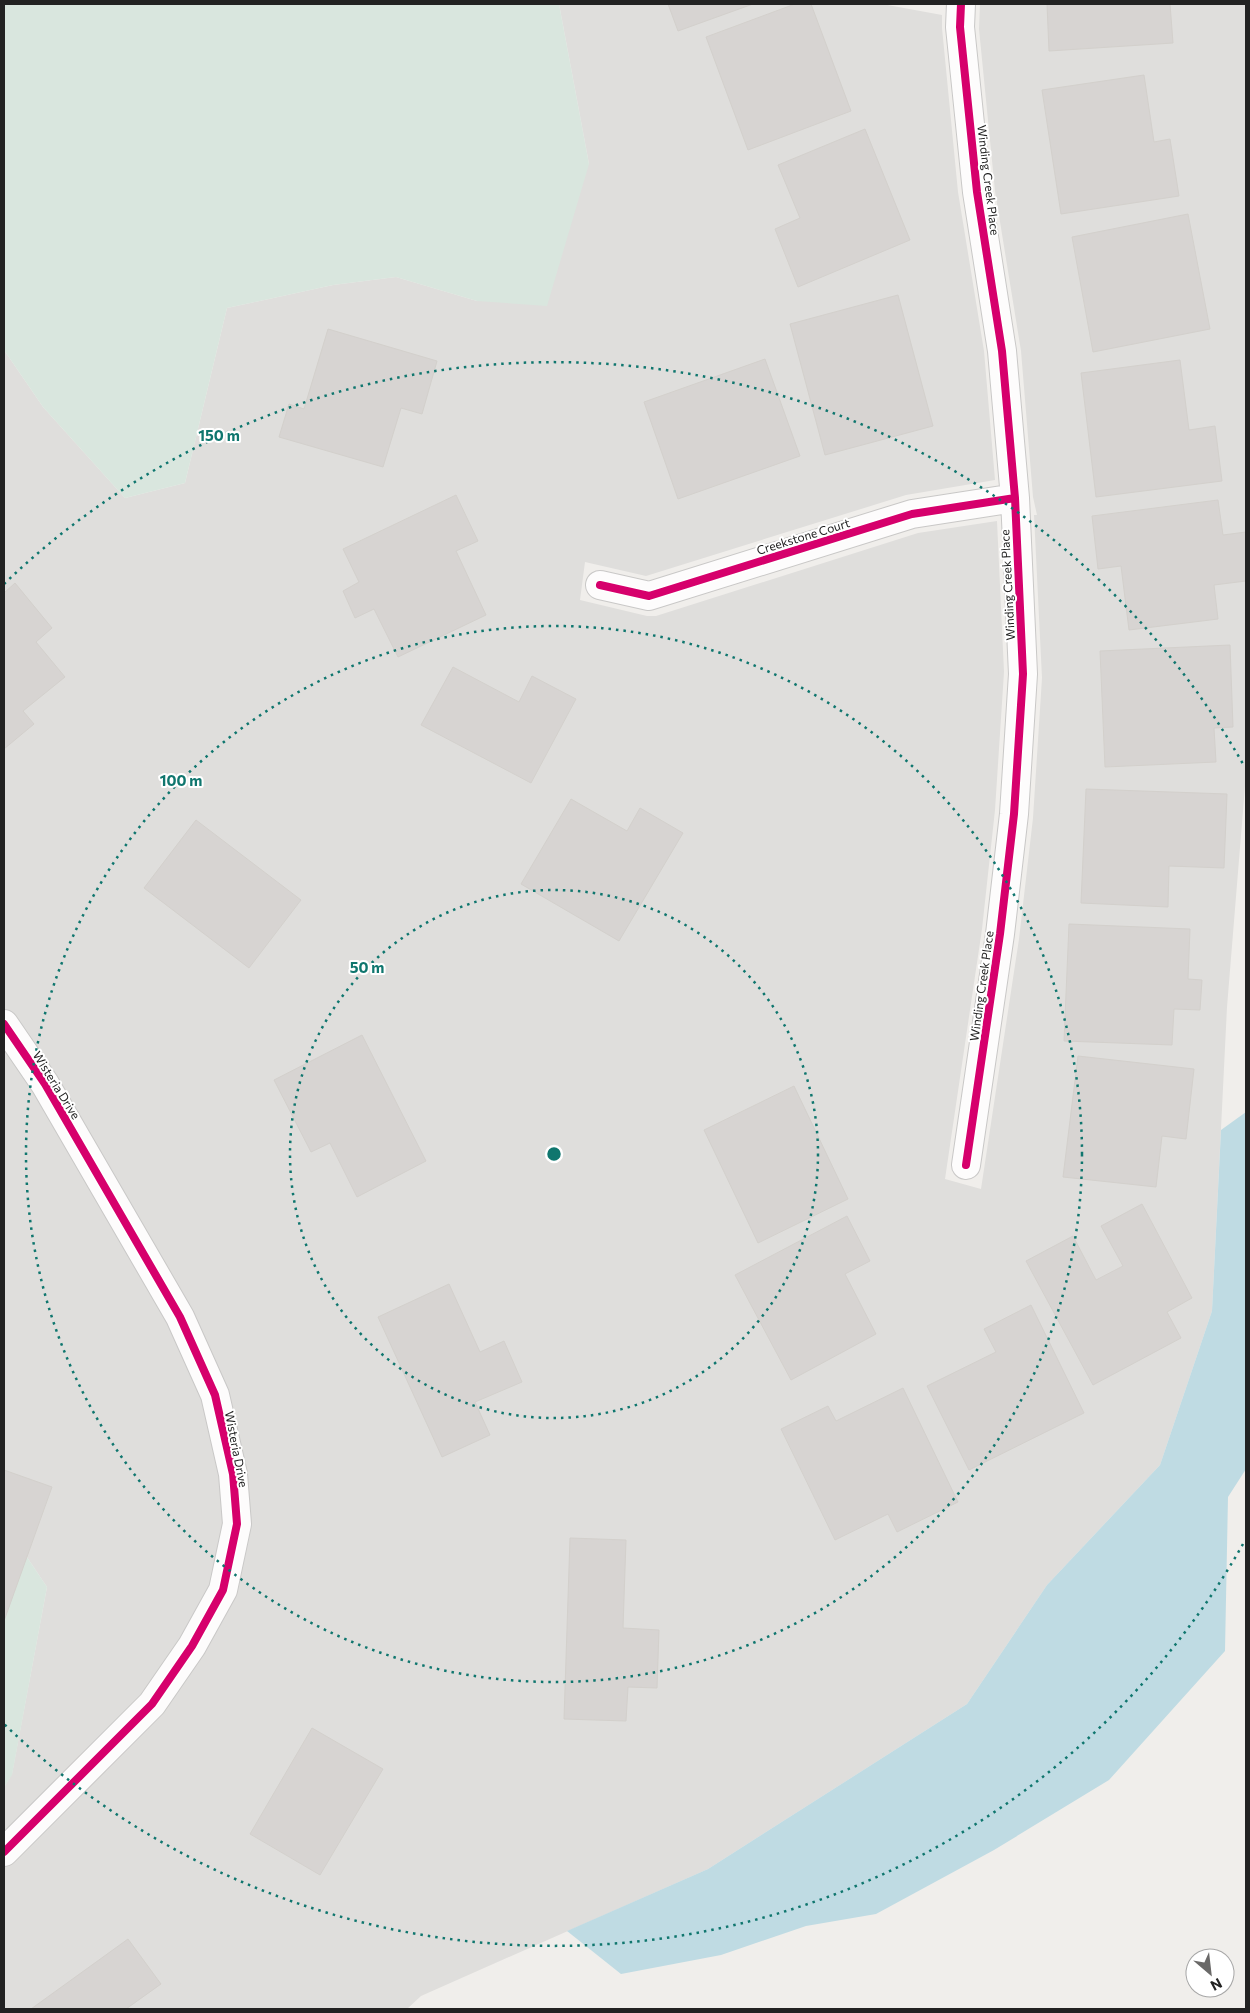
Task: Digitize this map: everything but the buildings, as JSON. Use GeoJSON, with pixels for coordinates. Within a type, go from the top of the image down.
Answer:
{"type":"FeatureCollection","features":[{"type":"Feature","properties":{"kind":"street","name":"Winding Creek Place"},"geometry":{"type":"LineString","coordinates":[[961,4],[960,28],[977,192],[1002,350],[1014,498],[1023,674],[1014,814],[1000,934],[966,1165]]}},
{"type":"Feature","properties":{"kind":"street","name":"Creekstone Court"},"geometry":{"type":"LineString","coordinates":[[600,585],[649,596],[912,514],[1014,498]]}},
{"type":"Feature","properties":{"kind":"street","name":"Wisteria Drive"},"geometry":{"type":"LineString","coordinates":[[4,1024],[45,1084],[180,1317],[215,1395],[233,1474],[237,1524],[223,1590],[192,1646],[152,1704],[4,1852]]}},
{"type":"Feature","properties":{"kind":"shaded area"},"geometry":{"type":"Polygon","coordinates":[[[4,4],[559,4],[589,164],[547,306],[477,301],[396,277],[333,285],[227,308],[185,483],[125,498],[43,407],[4,350],[4,4]]]}},
{"type":"Feature","properties":{"kind":"shaded area"},"geometry":{"type":"Polygon","coordinates":[[[559,4],[882,4],[942,15],[958,192],[984,351],[995,480],[906,495],[646,576],[585,562],[580,600],[647,616],[656,616],[918,533],[997,521],[1004,672],[995,810],[982,929],[945,1179],[981,1189],[1019,939],[1033,818],[1042,678],[1034,515],[1037,515],[1033,497],[1021,351],[995,191],[979,29],[980,4],[1246,4],[1246,774],[1227,1007],[1212,1311],[1160,1465],[1047,1585],[967,1704],[708,1869],[421,1996],[407,2009],[4,2009],[4,1787],[12,1774],[47,1587],[4,1523],[4,350],[43,407],[125,498],[185,483],[227,308],[333,285],[396,277],[477,301],[589,164],[559,4]]]}},
{"type":"Feature","properties":{"kind":"shaded area"},"geometry":{"type":"Polygon","coordinates":[[[4,1523],[47,1587],[12,1775],[4,1787],[4,1523]]]}},
{"type":"Feature","properties":{"kind":"water"},"geometry":{"type":"Polygon","coordinates":[[[1246,1112],[1246,1469],[1228,1497],[1225,1651],[1109,1780],[994,1850],[876,1914],[806,1926],[721,1955],[621,1974],[567,1931],[708,1869],[967,1704],[1047,1585],[1160,1465],[1212,1311],[1221,1130],[1246,1112]]]}},
{"type":"Feature","properties":{"kind":"cycle path"},"geometry":{"type":"LineString","coordinates":[[961,4],[960,27],[977,192],[1002,351],[1015,498],[1023,674],[1014,814],[1000,934],[966,1165]]}},
{"type":"Feature","properties":{"kind":"cycle path"},"geometry":{"type":"LineString","coordinates":[[600,585],[649,596],[912,514],[1015,498]]}},
{"type":"Feature","properties":{"kind":"cycle path"},"geometry":{"type":"LineString","coordinates":[[4,1024],[45,1084],[180,1317],[215,1395],[233,1474],[237,1524],[223,1590],[192,1646],[152,1704],[4,1852]]}}]}
